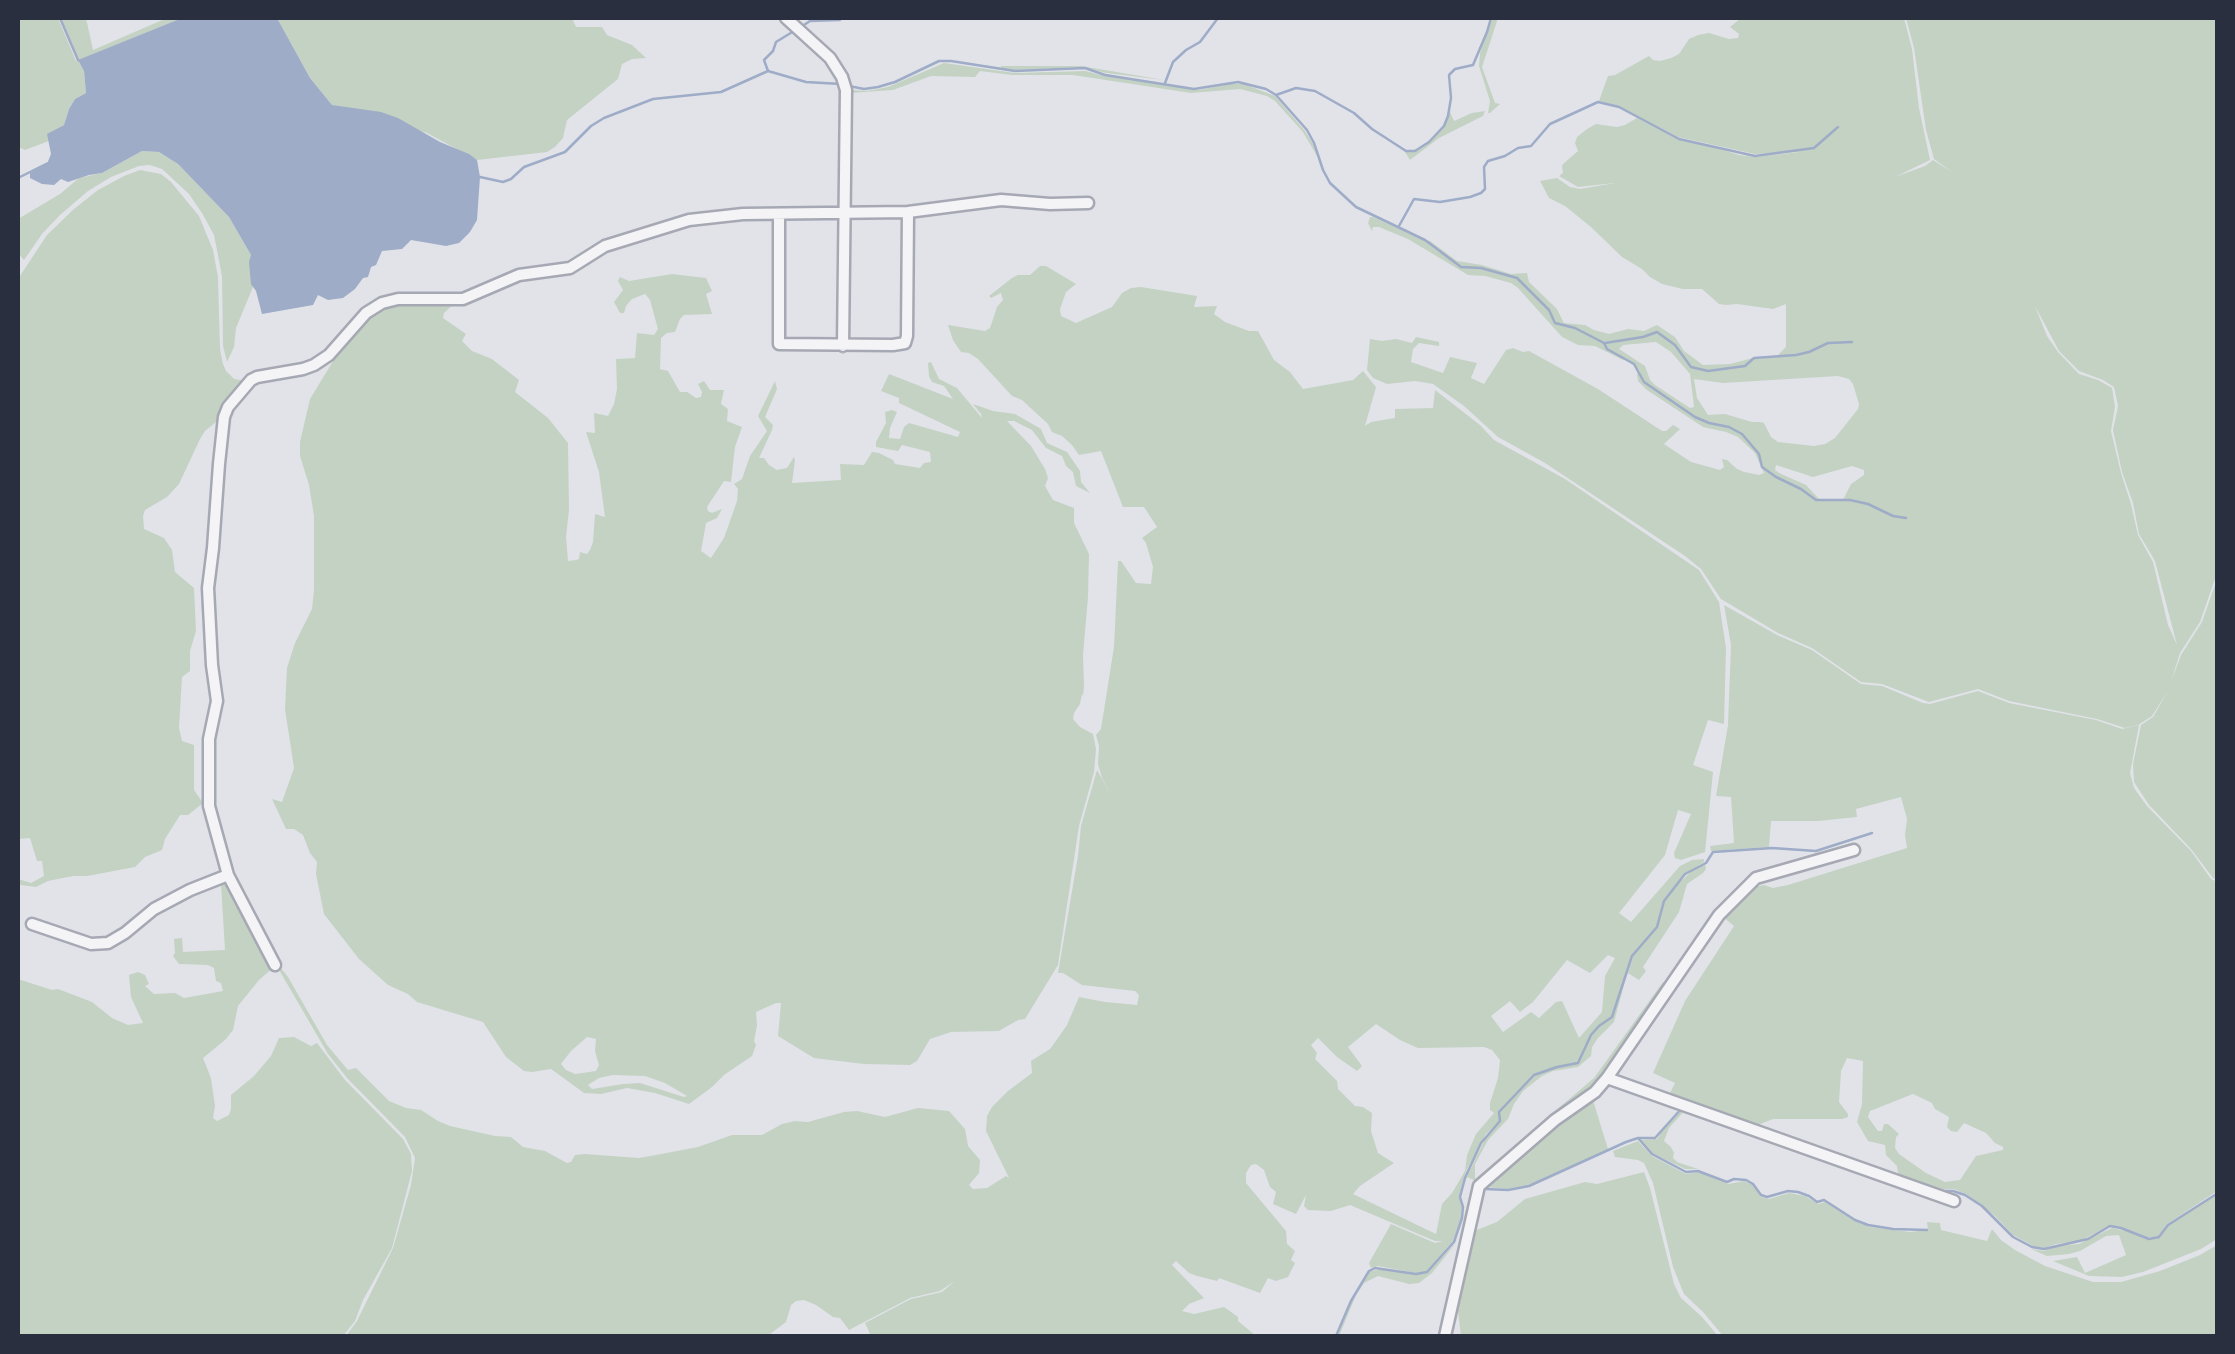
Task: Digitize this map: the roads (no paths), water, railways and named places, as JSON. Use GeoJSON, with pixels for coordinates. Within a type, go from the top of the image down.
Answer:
{"type":"FeatureCollection","features":[{"type":"Feature","properties":{"kind":"street"},"geometry":{"type":"LineString","coordinates":[[786,18],[822,50],[845,84],[843,346]]}},
{"type":"Feature","properties":{"kind":"street"},"geometry":{"type":"LineString","coordinates":[[275,966],[228,876],[209,806],[209,740],[217,701],[208,588],[224,417],[250,380],[314,365],[356,322],[382,303],[398,299],[463,298],[519,275],[570,268],[605,246],[689,220],[742,214],[908,212],[1000,200],[1088,203]]}},
{"type":"Feature","properties":{"kind":"street"},"geometry":{"type":"LineString","coordinates":[[779,215],[779,344],[843,346],[904,344],[908,336],[908,212]]}},
{"type":"Feature","properties":{"kind":"street"},"geometry":{"type":"LineString","coordinates":[[1446,1336],[1479,1186],[1555,1120],[1595,1092],[1719,914],[1756,878],[1854,850]]}},
{"type":"Feature","properties":{"kind":"street"},"geometry":{"type":"LineString","coordinates":[[32,924],[90,944],[108,943],[154,910],[190,890],[228,876]]}},
{"type":"Feature","properties":{"kind":"street"},"geometry":{"type":"LineString","coordinates":[[1607,1078],[1954,1202]]}},
{"type":"Feature","properties":{"kind":"water"},"geometry":{"type":"Polygon","coordinates":[[[182,18],[277,18],[310,78],[332,105],[398,118],[469,154],[477,160],[480,177],[477,220],[470,232],[459,243],[446,246],[411,240],[402,249],[382,251],[368,277],[343,298],[328,300],[318,295],[313,305],[262,314],[251,284],[251,255],[229,217],[178,164],[159,152],[142,151],[102,173],[68,182],[61,179],[54,185],[30,178],[30,173],[47,164],[51,154],[47,134],[64,125],[75,99],[86,93],[84,71],[78,60],[182,18]]]}},
{"type":"Feature","properties":{"kind":"waterway"},"geometry":{"type":"LineString","coordinates":[[60,18],[78,60]]}},
{"type":"Feature","properties":{"kind":"waterway"},"geometry":{"type":"LineString","coordinates":[[801,27],[810,21],[841,18]]}},
{"type":"Feature","properties":{"kind":"waterway"},"geometry":{"type":"LineString","coordinates":[[1165,83],[1173,62],[1200,42],[1218,18]]}},
{"type":"Feature","properties":{"kind":"waterway"},"geometry":{"type":"LineString","coordinates":[[1276,95],[1296,88],[1315,91],[1354,113],[1406,151],[1415,151],[1444,126],[1451,98],[1449,75],[1455,69],[1473,65],[1491,18]]}},
{"type":"Feature","properties":{"kind":"waterway"},"geometry":{"type":"LineString","coordinates":[[768,71],[764,60],[776,42],[794,31]]}},
{"type":"Feature","properties":{"kind":"waterway"},"geometry":{"type":"LineString","coordinates":[[849,86],[878,87],[939,61],[951,61],[1015,71],[1085,68],[1105,75],[1194,89],[1238,82],[1266,89],[1307,130],[1330,183],[1356,207],[1425,240],[1461,267],[1517,278],[1549,310],[1555,323],[1604,343],[1607,349],[1634,364],[1644,382],[1695,417],[1742,434],[1759,454],[1762,467],[1816,500],[1850,500],[1906,518]]}},
{"type":"Feature","properties":{"kind":"waterway"},"geometry":{"type":"LineString","coordinates":[[480,177],[503,182],[511,179],[524,167],[565,152],[604,118],[653,99],[721,92],[768,71],[806,82],[841,84]]}},
{"type":"Feature","properties":{"kind":"waterway"},"geometry":{"type":"LineString","coordinates":[[1399,226],[1414,199],[1440,202],[1481,193],[1485,189],[1484,167],[1488,161],[1531,146],[1550,124],[1598,102],[1619,107],[1679,139],[1755,156],[1814,148],[1838,127]]}},
{"type":"Feature","properties":{"kind":"waterway"},"geometry":{"type":"LineString","coordinates":[[18,178],[48,163]]}},
{"type":"Feature","properties":{"kind":"waterway"},"geometry":{"type":"LineString","coordinates":[[1605,343],[1657,332],[1675,345],[1691,367],[1708,371],[1745,366],[1754,358],[1809,352],[1828,343],[1852,342]]}},
{"type":"Feature","properties":{"kind":"waterway"},"geometry":{"type":"LineString","coordinates":[[1336,1336],[1369,1271],[1375,1268],[1427,1272],[1454,1242],[1462,1218],[1460,1197],[1465,1178],[1481,1143],[1500,1121],[1499,1112],[1534,1075],[1578,1063],[1591,1035],[1612,1017],[1632,956],[1657,927],[1664,901],[1685,874],[1706,863],[1713,852],[1772,848],[1816,851],[1872,833]]}},
{"type":"Feature","properties":{"kind":"waterway"},"geometry":{"type":"LineString","coordinates":[[1693,1103],[1741,1120]]}},
{"type":"Feature","properties":{"kind":"waterway"},"geometry":{"type":"LineString","coordinates":[[1485,1189],[1529,1186],[1626,1142],[1655,1138],[1682,1108]]}},
{"type":"Feature","properties":{"kind":"waterway"},"geometry":{"type":"LineString","coordinates":[[1638,1138],[1652,1154],[1686,1172],[1698,1171],[1727,1182],[1746,1180],[1767,1197],[1798,1192],[1817,1202],[1824,1200],[1868,1225],[1927,1230]]}},
{"type":"Feature","properties":{"kind":"waterway"},"geometry":{"type":"LineString","coordinates":[[1820,1148],[1965,1195],[2013,1237],[2044,1249],[2088,1239],[2110,1226],[2149,1239],[2159,1237],[2168,1225],[2218,1193]]}}]}
